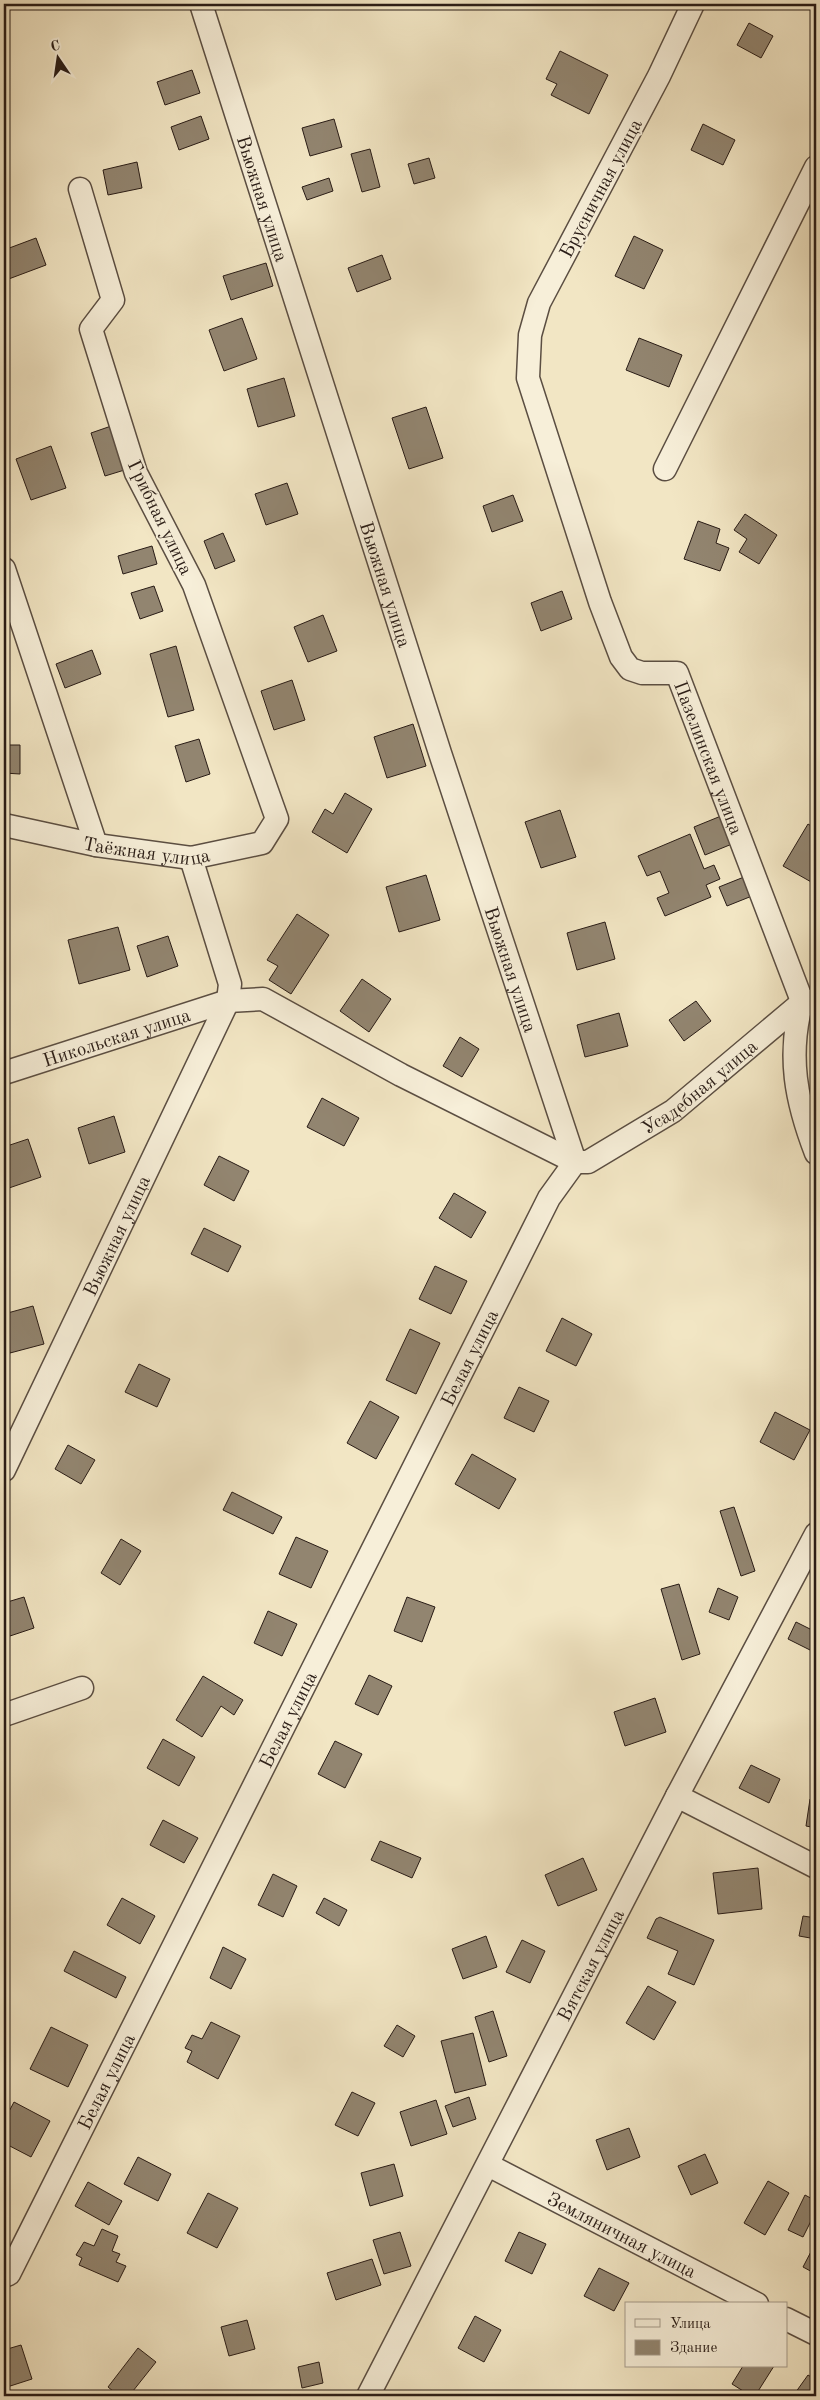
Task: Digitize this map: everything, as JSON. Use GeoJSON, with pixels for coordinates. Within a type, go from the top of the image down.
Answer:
{"type":"FeatureCollection","features":[{"type":"Feature","properties":{"kind":"street","name":"Вьюжная улица"},"geometry":{"type":"LineString","coordinates":[[201,4],[440,753],[574,1162]]}},
{"type":"Feature","properties":{"kind":"street","name":"Брусничная улица"},"geometry":{"type":"LineString","coordinates":[[528,378],[530,335],[539,304],[659,76],[693,4]]}},
{"type":"Feature","properties":{"kind":"street"},"geometry":{"type":"LineString","coordinates":[[665,470],[816,167]]}},
{"type":"Feature","properties":{"kind":"street","name":"Грибная улица"},"geometry":{"type":"LineString","coordinates":[[80,189],[113,300],[91,328],[136,473],[194,586],[276,819]]}},
{"type":"Feature","properties":{"kind":"street","name":"Пазелинская улица"},"geometry":{"type":"LineString","coordinates":[[528,378],[600,602],[621,657],[630,669],[642,673],[677,673],[809,1000]]}},
{"type":"Feature","properties":{"kind":"street"},"geometry":{"type":"LineString","coordinates":[[4,569],[96,845]]}},
{"type":"Feature","properties":{"kind":"street","name":"Таёжная улица"},"geometry":{"type":"LineString","coordinates":[[4,825],[96,845],[191,858],[262,843],[276,819]]}},
{"type":"Feature","properties":{"kind":"street"},"geometry":{"type":"LineString","coordinates":[[191,858],[230,984],[228,1001]]}},
{"type":"Feature","properties":{"kind":"street","name":"Никольская улица"},"geometry":{"type":"LineString","coordinates":[[4,1073],[228,1001],[263,998],[402,1075],[574,1162]]}},
{"type":"Feature","properties":{"kind":"street","name":"Усадебная улица"},"geometry":{"type":"LineString","coordinates":[[574,1162],[588,1162],[672,1110],[809,1000]]}},
{"type":"Feature","properties":{"kind":"street"},"geometry":{"type":"LineString","coordinates":[[809,1000],[795,1027],[793,1068],[807,1130],[816,1153]]}},
{"type":"Feature","properties":{"kind":"street","name":"Вьюжная улица"},"geometry":{"type":"LineString","coordinates":[[4,1470],[228,1001]]}},
{"type":"Feature","properties":{"kind":"street","name":"Белая улица"},"geometry":{"type":"LineString","coordinates":[[4,2276],[9,2274],[14,2265],[549,1198],[574,1162]]}},
{"type":"Feature","properties":{"kind":"street","name":"Вятская улица"},"geometry":{"type":"LineString","coordinates":[[368,2396],[677,1796],[816,1534]]}},
{"type":"Feature","properties":{"kind":"street"},"geometry":{"type":"LineString","coordinates":[[4,1715],[82,1688]]}},
{"type":"Feature","properties":{"kind":"street"},"geometry":{"type":"LineString","coordinates":[[677,1796],[816,1867]]}},
{"type":"Feature","properties":{"kind":"street","name":"Земляничная улица"},"geometry":{"type":"LineString","coordinates":[[488,2165],[753,2302]]}},
{"type":"Feature","properties":{"kind":"street"},"geometry":{"type":"LineString","coordinates":[[788,2320],[816,2334]]}},
{"type":"Feature","properties":{"kind":"building"},"geometry":{"type":"Polygon","coordinates":[[[749,23],[773,36],[761,58],[737,45],[749,23]]]}},
{"type":"Feature","properties":{"kind":"building"},"geometry":{"type":"Polygon","coordinates":[[[560,51],[608,75],[589,114],[551,95],[557,84],[546,79],[560,51]]]}},
{"type":"Feature","properties":{"kind":"building"},"geometry":{"type":"Polygon","coordinates":[[[192,70],[200,93],[165,105],[157,82],[192,70]]]}},
{"type":"Feature","properties":{"kind":"building"},"geometry":{"type":"Polygon","coordinates":[[[201,116],[209,139],[179,150],[171,127],[201,116]]]}},
{"type":"Feature","properties":{"kind":"building"},"geometry":{"type":"Polygon","coordinates":[[[334,119],[342,147],[310,156],[302,128],[334,119]]]}},
{"type":"Feature","properties":{"kind":"building"},"geometry":{"type":"Polygon","coordinates":[[[703,124],[735,140],[723,165],[691,150],[703,124]]]}},
{"type":"Feature","properties":{"kind":"building"},"geometry":{"type":"Polygon","coordinates":[[[370,149],[380,187],[362,192],[351,154],[370,149]]]}},
{"type":"Feature","properties":{"kind":"building"},"geometry":{"type":"Polygon","coordinates":[[[429,158],[435,178],[414,184],[408,164],[429,158]]]}},
{"type":"Feature","properties":{"kind":"building"},"geometry":{"type":"Polygon","coordinates":[[[137,162],[142,188],[108,195],[103,170],[137,162]]]}},
{"type":"Feature","properties":{"kind":"building"},"geometry":{"type":"Polygon","coordinates":[[[329,178],[333,191],[307,200],[302,187],[329,178]]]}},
{"type":"Feature","properties":{"kind":"building"},"geometry":{"type":"Polygon","coordinates":[[[634,236],[663,250],[644,289],[615,276],[634,236]]]}},
{"type":"Feature","properties":{"kind":"building"},"geometry":{"type":"Polygon","coordinates":[[[36,238],[46,265],[6,280],[4,273],[4,250],[36,238]]]}},
{"type":"Feature","properties":{"kind":"building"},"geometry":{"type":"Polygon","coordinates":[[[382,255],[391,279],[357,292],[348,268],[382,255]]]}},
{"type":"Feature","properties":{"kind":"building"},"geometry":{"type":"Polygon","coordinates":[[[266,263],[273,286],[231,300],[223,276],[266,263]]]}},
{"type":"Feature","properties":{"kind":"building"},"geometry":{"type":"Polygon","coordinates":[[[242,318],[257,359],[224,371],[209,330],[242,318]]]}},
{"type":"Feature","properties":{"kind":"building"},"geometry":{"type":"Polygon","coordinates":[[[639,338],[682,355],[669,387],[626,370],[639,338]]]}},
{"type":"Feature","properties":{"kind":"building"},"geometry":{"type":"Polygon","coordinates":[[[284,378],[295,416],[258,427],[247,389],[284,378]]]}},
{"type":"Feature","properties":{"kind":"building"},"geometry":{"type":"Polygon","coordinates":[[[426,407],[443,458],[409,469],[392,418],[426,407]]]}},
{"type":"Feature","properties":{"kind":"building"},"geometry":{"type":"Polygon","coordinates":[[[117,424],[131,468],[105,476],[91,433],[117,424]]]}},
{"type":"Feature","properties":{"kind":"building"},"geometry":{"type":"Polygon","coordinates":[[[51,446],[66,488],[31,500],[16,459],[51,446]]]}},
{"type":"Feature","properties":{"kind":"building"},"geometry":{"type":"Polygon","coordinates":[[[287,483],[298,514],[266,525],[255,494],[287,483]]]}},
{"type":"Feature","properties":{"kind":"building"},"geometry":{"type":"Polygon","coordinates":[[[513,495],[523,521],[492,532],[483,506],[513,495]]]}},
{"type":"Feature","properties":{"kind":"building"},"geometry":{"type":"Polygon","coordinates":[[[745,514],[777,535],[759,564],[739,552],[747,539],[734,530],[745,514]]]}},
{"type":"Feature","properties":{"kind":"building"},"geometry":{"type":"Polygon","coordinates":[[[698,521],[720,529],[716,543],[729,548],[720,571],[684,559],[698,521]]]}},
{"type":"Feature","properties":{"kind":"building"},"geometry":{"type":"Polygon","coordinates":[[[223,533],[235,561],[215,569],[204,541],[223,533]]]}},
{"type":"Feature","properties":{"kind":"building"},"geometry":{"type":"Polygon","coordinates":[[[152,546],[157,564],[123,574],[118,556],[152,546]]]}},
{"type":"Feature","properties":{"kind":"building"},"geometry":{"type":"Polygon","coordinates":[[[154,586],[163,611],[140,619],[131,593],[154,586]]]}},
{"type":"Feature","properties":{"kind":"building"},"geometry":{"type":"Polygon","coordinates":[[[562,591],[572,619],[541,631],[531,603],[562,591]]]}},
{"type":"Feature","properties":{"kind":"building"},"geometry":{"type":"Polygon","coordinates":[[[323,615],[337,651],[308,662],[294,627],[323,615]]]}},
{"type":"Feature","properties":{"kind":"building"},"geometry":{"type":"Polygon","coordinates":[[[176,646],[194,710],[168,717],[150,654],[176,646]]]}},
{"type":"Feature","properties":{"kind":"building"},"geometry":{"type":"Polygon","coordinates":[[[92,650],[101,674],[65,688],[56,664],[92,650]]]}},
{"type":"Feature","properties":{"kind":"building"},"geometry":{"type":"Polygon","coordinates":[[[292,680],[305,720],[274,730],[261,691],[292,680]]]}},
{"type":"Feature","properties":{"kind":"building"},"geometry":{"type":"Polygon","coordinates":[[[413,724],[426,766],[387,778],[374,737],[413,724]]]}},
{"type":"Feature","properties":{"kind":"building"},"geometry":{"type":"Polygon","coordinates":[[[199,739],[210,774],[186,782],[175,746],[199,739]]]}},
{"type":"Feature","properties":{"kind":"building"},"geometry":{"type":"Polygon","coordinates":[[[4,745],[20,745],[20,774],[4,773],[4,745]]]}},
{"type":"Feature","properties":{"kind":"building"},"geometry":{"type":"Polygon","coordinates":[[[345,793],[372,809],[347,853],[312,832],[325,809],[333,814],[345,793]]]}},
{"type":"Feature","properties":{"kind":"building"},"geometry":{"type":"Polygon","coordinates":[[[560,810],[576,857],[541,868],[525,822],[560,810]]]}},
{"type":"Feature","properties":{"kind":"building"},"geometry":{"type":"Polygon","coordinates":[[[721,816],[732,844],[705,855],[694,827],[721,816]]]}},
{"type":"Feature","properties":{"kind":"building"},"geometry":{"type":"Polygon","coordinates":[[[808,824],[816,829],[816,878],[813,883],[783,866],[808,824]]]}},
{"type":"Feature","properties":{"kind":"building"},"geometry":{"type":"Polygon","coordinates":[[[690,834],[704,869],[714,865],[720,879],[706,885],[711,897],[665,916],[657,898],[669,893],[660,871],[647,876],[638,856],[690,834]]]}},
{"type":"Feature","properties":{"kind":"building"},"geometry":{"type":"Polygon","coordinates":[[[426,875],[440,920],[399,932],[386,887],[426,875]]]}},
{"type":"Feature","properties":{"kind":"building"},"geometry":{"type":"Polygon","coordinates":[[[744,877],[752,896],[727,906],[719,887],[744,877]]]}},
{"type":"Feature","properties":{"kind":"building"},"geometry":{"type":"Polygon","coordinates":[[[297,914],[329,935],[291,994],[269,980],[278,966],[267,960],[297,914]]]}},
{"type":"Feature","properties":{"kind":"building"},"geometry":{"type":"Polygon","coordinates":[[[605,922],[615,959],[577,970],[567,933],[605,922]]]}},
{"type":"Feature","properties":{"kind":"building"},"geometry":{"type":"Polygon","coordinates":[[[118,927],[130,970],[79,984],[68,940],[118,927]]]}},
{"type":"Feature","properties":{"kind":"building"},"geometry":{"type":"Polygon","coordinates":[[[168,936],[178,966],[147,977],[137,946],[168,936]]]}},
{"type":"Feature","properties":{"kind":"building"},"geometry":{"type":"Polygon","coordinates":[[[362,979],[391,999],[369,1032],[340,1011],[362,979]]]}},
{"type":"Feature","properties":{"kind":"building"},"geometry":{"type":"Polygon","coordinates":[[[696,1001],[711,1021],[684,1041],[669,1020],[696,1001]]]}},
{"type":"Feature","properties":{"kind":"building"},"geometry":{"type":"Polygon","coordinates":[[[619,1013],[628,1046],[585,1057],[577,1025],[619,1013]]]}},
{"type":"Feature","properties":{"kind":"building"},"geometry":{"type":"Polygon","coordinates":[[[460,1037],[479,1049],[462,1077],[443,1066],[460,1037]]]}},
{"type":"Feature","properties":{"kind":"building"},"geometry":{"type":"Polygon","coordinates":[[[322,1098],[359,1118],[344,1146],[307,1127],[322,1098]]]}},
{"type":"Feature","properties":{"kind":"building"},"geometry":{"type":"Polygon","coordinates":[[[114,1116],[125,1152],[89,1164],[78,1128],[114,1116]]]}},
{"type":"Feature","properties":{"kind":"building"},"geometry":{"type":"Polygon","coordinates":[[[28,1139],[41,1177],[9,1188],[4,1174],[4,1147],[28,1139]]]}},
{"type":"Feature","properties":{"kind":"building"},"geometry":{"type":"Polygon","coordinates":[[[219,1156],[249,1171],[234,1201],[204,1185],[219,1156]]]}},
{"type":"Feature","properties":{"kind":"building"},"geometry":{"type":"Polygon","coordinates":[[[454,1193],[486,1212],[471,1238],[439,1218],[454,1193]]]}},
{"type":"Feature","properties":{"kind":"building"},"geometry":{"type":"Polygon","coordinates":[[[204,1228],[241,1246],[228,1272],[191,1254],[204,1228]]]}},
{"type":"Feature","properties":{"kind":"building"},"geometry":{"type":"Polygon","coordinates":[[[435,1266],[467,1281],[451,1314],[419,1299],[435,1266]]]}},
{"type":"Feature","properties":{"kind":"building"},"geometry":{"type":"Polygon","coordinates":[[[33,1306],[44,1344],[10,1353],[4,1329],[4,1314],[33,1306]]]}},
{"type":"Feature","properties":{"kind":"building"},"geometry":{"type":"Polygon","coordinates":[[[562,1318],[592,1334],[576,1366],[546,1351],[562,1318]]]}},
{"type":"Feature","properties":{"kind":"building"},"geometry":{"type":"Polygon","coordinates":[[[410,1329],[440,1343],[416,1394],[386,1380],[410,1329]]]}},
{"type":"Feature","properties":{"kind":"building"},"geometry":{"type":"Polygon","coordinates":[[[139,1364],[170,1379],[157,1407],[125,1392],[139,1364]]]}},
{"type":"Feature","properties":{"kind":"building"},"geometry":{"type":"Polygon","coordinates":[[[519,1387],[549,1401],[534,1432],[504,1418],[519,1387]]]}},
{"type":"Feature","properties":{"kind":"building"},"geometry":{"type":"Polygon","coordinates":[[[370,1401],[399,1417],[376,1459],[347,1443],[370,1401]]]}},
{"type":"Feature","properties":{"kind":"building"},"geometry":{"type":"Polygon","coordinates":[[[775,1412],[810,1430],[794,1460],[760,1442],[775,1412]]]}},
{"type":"Feature","properties":{"kind":"building"},"geometry":{"type":"Polygon","coordinates":[[[68,1445],[95,1460],[81,1484],[55,1469],[68,1445]]]}},
{"type":"Feature","properties":{"kind":"building"},"geometry":{"type":"Polygon","coordinates":[[[472,1454],[516,1479],[499,1509],[455,1484],[472,1454]]]}},
{"type":"Feature","properties":{"kind":"building"},"geometry":{"type":"Polygon","coordinates":[[[232,1492],[282,1517],[273,1534],[223,1510],[232,1492]]]}},
{"type":"Feature","properties":{"kind":"building"},"geometry":{"type":"Polygon","coordinates":[[[734,1507],[755,1571],[741,1576],[720,1511],[734,1507]]]}},
{"type":"Feature","properties":{"kind":"building"},"geometry":{"type":"Polygon","coordinates":[[[296,1537],[328,1551],[311,1588],[279,1574],[296,1537]]]}},
{"type":"Feature","properties":{"kind":"building"},"geometry":{"type":"Polygon","coordinates":[[[121,1539],[141,1551],[120,1585],[101,1573],[121,1539]]]}},
{"type":"Feature","properties":{"kind":"building"},"geometry":{"type":"Polygon","coordinates":[[[679,1584],[700,1654],[682,1660],[661,1589],[679,1584]]]}},
{"type":"Feature","properties":{"kind":"building"},"geometry":{"type":"Polygon","coordinates":[[[718,1588],[738,1597],[729,1620],[709,1612],[718,1588]]]}},
{"type":"Feature","properties":{"kind":"building"},"geometry":{"type":"Polygon","coordinates":[[[24,1597],[34,1628],[4,1638],[4,1603],[24,1597]]]}},
{"type":"Feature","properties":{"kind":"building"},"geometry":{"type":"Polygon","coordinates":[[[407,1597],[435,1607],[422,1642],[394,1631],[407,1597]]]}},
{"type":"Feature","properties":{"kind":"building"},"geometry":{"type":"Polygon","coordinates":[[[268,1611],[297,1624],[282,1656],[254,1643],[268,1611]]]}},
{"type":"Feature","properties":{"kind":"building"},"geometry":{"type":"Polygon","coordinates":[[[796,1622],[816,1632],[816,1653],[788,1639],[796,1622]]]}},
{"type":"Feature","properties":{"kind":"building"},"geometry":{"type":"Polygon","coordinates":[[[369,1675],[392,1686],[378,1715],[355,1704],[369,1675]]]}},
{"type":"Feature","properties":{"kind":"building"},"geometry":{"type":"Polygon","coordinates":[[[203,1676],[243,1700],[234,1715],[221,1706],[202,1737],[176,1720],[203,1676]]]}},
{"type":"Feature","properties":{"kind":"building"},"geometry":{"type":"Polygon","coordinates":[[[655,1698],[666,1732],[625,1746],[614,1712],[655,1698]]]}},
{"type":"Feature","properties":{"kind":"building"},"geometry":{"type":"Polygon","coordinates":[[[163,1739],[195,1757],[179,1786],[147,1768],[163,1739]]]}},
{"type":"Feature","properties":{"kind":"building"},"geometry":{"type":"Polygon","coordinates":[[[335,1741],[362,1754],[345,1788],[318,1774],[335,1741]]]}},
{"type":"Feature","properties":{"kind":"building"},"geometry":{"type":"Polygon","coordinates":[[[751,1765],[780,1779],[769,1803],[739,1788],[751,1765]]]}},
{"type":"Feature","properties":{"kind":"building"},"geometry":{"type":"Polygon","coordinates":[[[810,1799],[816,1799],[816,1828],[806,1826],[810,1799]]]}},
{"type":"Feature","properties":{"kind":"building"},"geometry":{"type":"Polygon","coordinates":[[[163,1820],[198,1838],[184,1863],[150,1845],[163,1820]]]}},
{"type":"Feature","properties":{"kind":"building"},"geometry":{"type":"Polygon","coordinates":[[[380,1841],[421,1858],[412,1878],[371,1860],[380,1841]]]}},
{"type":"Feature","properties":{"kind":"building"},"geometry":{"type":"Polygon","coordinates":[[[583,1858],[597,1890],[558,1906],[545,1875],[583,1858]]]}},
{"type":"Feature","properties":{"kind":"building"},"geometry":{"type":"Polygon","coordinates":[[[758,1868],[762,1909],[718,1914],[713,1873],[758,1868]]]}},
{"type":"Feature","properties":{"kind":"building"},"geometry":{"type":"Polygon","coordinates":[[[273,1874],[297,1886],[283,1917],[258,1905],[273,1874]]]}},
{"type":"Feature","properties":{"kind":"building"},"geometry":{"type":"Polygon","coordinates":[[[122,1898],[155,1916],[140,1944],[107,1925],[122,1898]]]}},
{"type":"Feature","properties":{"kind":"building"},"geometry":{"type":"Polygon","coordinates":[[[324,1898],[347,1910],[339,1926],[316,1913],[324,1898]]]}},
{"type":"Feature","properties":{"kind":"building"},"geometry":{"type":"Polygon","coordinates":[[[803,1916],[816,1918],[816,1939],[799,1936],[803,1916]]]}},
{"type":"Feature","properties":{"kind":"building"},"geometry":{"type":"Polygon","coordinates":[[[660,1917],[714,1940],[694,1985],[668,1974],[678,1951],[647,1938],[656,1919],[660,1917]]]}},
{"type":"Feature","properties":{"kind":"building"},"geometry":{"type":"Polygon","coordinates":[[[486,1936],[497,1967],[463,1979],[452,1949],[486,1936]]]}},
{"type":"Feature","properties":{"kind":"building"},"geometry":{"type":"Polygon","coordinates":[[[522,1940],[545,1951],[530,1983],[506,1972],[522,1940]]]}},
{"type":"Feature","properties":{"kind":"building"},"geometry":{"type":"Polygon","coordinates":[[[223,1947],[246,1959],[231,1989],[210,1978],[223,1947]]]}},
{"type":"Feature","properties":{"kind":"building"},"geometry":{"type":"Polygon","coordinates":[[[74,1951],[126,1977],[116,1998],[64,1971],[74,1951]]]}},
{"type":"Feature","properties":{"kind":"building"},"geometry":{"type":"Polygon","coordinates":[[[648,1986],[676,2002],[654,2040],[626,2023],[648,1986]]]}},
{"type":"Feature","properties":{"kind":"building"},"geometry":{"type":"Polygon","coordinates":[[[493,2011],[507,2056],[489,2062],[475,2017],[493,2011]]]}},
{"type":"Feature","properties":{"kind":"building"},"geometry":{"type":"Polygon","coordinates":[[[211,2022],[240,2036],[218,2079],[187,2062],[192,2051],[185,2048],[192,2035],[202,2039],[211,2022]]]}},
{"type":"Feature","properties":{"kind":"building"},"geometry":{"type":"Polygon","coordinates":[[[397,2025],[415,2036],[403,2057],[384,2046],[397,2025]]]}},
{"type":"Feature","properties":{"kind":"building"},"geometry":{"type":"Polygon","coordinates":[[[51,2027],[88,2045],[68,2087],[30,2069],[51,2027]]]}},
{"type":"Feature","properties":{"kind":"building"},"geometry":{"type":"Polygon","coordinates":[[[473,2033],[486,2085],[455,2093],[441,2041],[473,2033]]]}},
{"type":"Feature","properties":{"kind":"building"},"geometry":{"type":"Polygon","coordinates":[[[352,2092],[375,2103],[358,2136],[335,2125],[352,2092]]]}},
{"type":"Feature","properties":{"kind":"building"},"geometry":{"type":"Polygon","coordinates":[[[469,2097],[476,2119],[453,2127],[445,2106],[469,2097]]]}},
{"type":"Feature","properties":{"kind":"building"},"geometry":{"type":"Polygon","coordinates":[[[436,2100],[447,2134],[411,2146],[400,2112],[436,2100]]]}},
{"type":"Feature","properties":{"kind":"building"},"geometry":{"type":"Polygon","coordinates":[[[14,2102],[50,2121],[31,2157],[4,2143],[4,2121],[14,2102]]]}},
{"type":"Feature","properties":{"kind":"building"},"geometry":{"type":"Polygon","coordinates":[[[629,2128],[640,2157],[607,2170],[596,2140],[629,2128]]]}},
{"type":"Feature","properties":{"kind":"building"},"geometry":{"type":"Polygon","coordinates":[[[705,2154],[718,2183],[691,2195],[678,2166],[705,2154]]]}},
{"type":"Feature","properties":{"kind":"building"},"geometry":{"type":"Polygon","coordinates":[[[138,2157],[171,2174],[158,2201],[124,2184],[138,2157]]]}},
{"type":"Feature","properties":{"kind":"building"},"geometry":{"type":"Polygon","coordinates":[[[394,2164],[403,2196],[370,2206],[361,2173],[394,2164]]]}},
{"type":"Feature","properties":{"kind":"building"},"geometry":{"type":"Polygon","coordinates":[[[768,2181],[789,2193],[765,2235],[744,2223],[768,2181]]]}},
{"type":"Feature","properties":{"kind":"building"},"geometry":{"type":"Polygon","coordinates":[[[88,2182],[122,2201],[109,2225],[75,2206],[88,2182]]]}},
{"type":"Feature","properties":{"kind":"building"},"geometry":{"type":"Polygon","coordinates":[[[208,2193],[238,2208],[217,2248],[187,2233],[208,2193]]]}},
{"type":"Feature","properties":{"kind":"building"},"geometry":{"type":"Polygon","coordinates":[[[805,2195],[816,2201],[816,2211],[803,2237],[788,2230],[805,2195]]]}},
{"type":"Feature","properties":{"kind":"building"},"geometry":{"type":"Polygon","coordinates":[[[102,2229],[118,2236],[112,2251],[120,2254],[116,2262],[126,2266],[118,2282],[79,2265],[82,2258],[76,2255],[84,2242],[94,2246],[102,2229]]]}},
{"type":"Feature","properties":{"kind":"building"},"geometry":{"type":"Polygon","coordinates":[[[400,2232],[411,2266],[384,2274],[373,2240],[400,2232]]]}},
{"type":"Feature","properties":{"kind":"building"},"geometry":{"type":"Polygon","coordinates":[[[519,2232],[546,2244],[532,2274],[505,2261],[519,2232]]]}},
{"type":"Feature","properties":{"kind":"building"},"geometry":{"type":"Polygon","coordinates":[[[816,2242],[816,2274],[803,2267],[816,2242]]]}},
{"type":"Feature","properties":{"kind":"building"},"geometry":{"type":"Polygon","coordinates":[[[372,2259],[381,2285],[336,2300],[327,2273],[372,2259]]]}},
{"type":"Feature","properties":{"kind":"building"},"geometry":{"type":"Polygon","coordinates":[[[599,2268],[629,2283],[614,2311],[584,2296],[599,2268]]]}},
{"type":"Feature","properties":{"kind":"building"},"geometry":{"type":"Polygon","coordinates":[[[475,2316],[501,2330],[484,2362],[458,2348],[475,2316]]]}},
{"type":"Feature","properties":{"kind":"building"},"geometry":{"type":"Polygon","coordinates":[[[247,2320],[255,2349],[229,2356],[221,2327],[247,2320]]]}},
{"type":"Feature","properties":{"kind":"building"},"geometry":{"type":"Polygon","coordinates":[[[21,2345],[32,2379],[4,2388],[4,2350],[21,2345]]]}},
{"type":"Feature","properties":{"kind":"building"},"geometry":{"type":"Polygon","coordinates":[[[138,2348],[156,2362],[129,2396],[119,2396],[108,2387],[138,2348]]]}},
{"type":"Feature","properties":{"kind":"building"},"geometry":{"type":"Polygon","coordinates":[[[319,2362],[323,2383],[302,2388],[298,2367],[319,2362]]]}},
{"type":"Feature","properties":{"kind":"building"},"geometry":{"type":"Polygon","coordinates":[[[742,2368],[773,2368],[755,2396],[751,2396],[732,2384],[742,2368]]]}},
{"type":"Feature","properties":{"kind":"building"},"geometry":{"type":"Polygon","coordinates":[[[808,2375],[816,2380],[816,2396],[793,2396],[808,2375]]]}}]}
